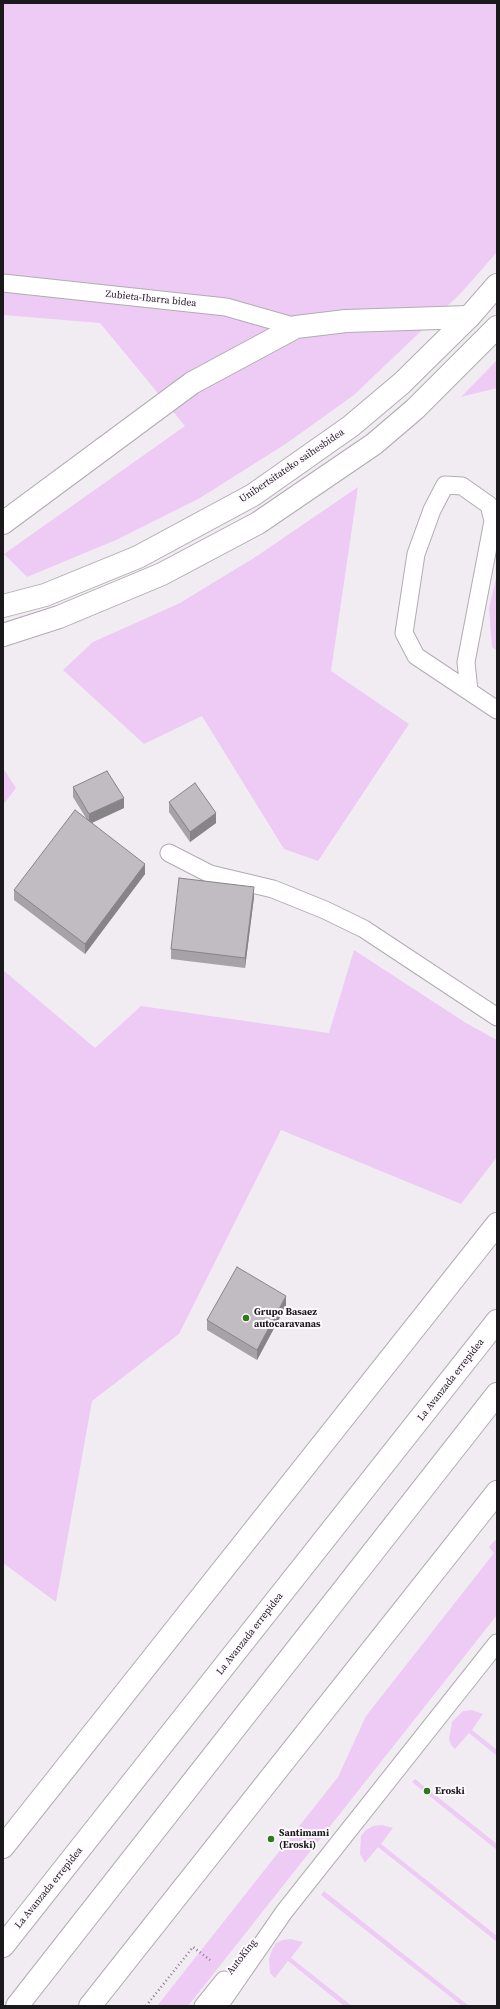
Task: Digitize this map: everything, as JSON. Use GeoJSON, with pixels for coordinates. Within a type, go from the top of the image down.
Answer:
{"type":"FeatureCollection","features":[{"type":"Feature","properties":{"kind":"main road","name":"Unibertsitateko saihesbidea"},"geometry":{"type":"LineString","coordinates":[[3,606],[45,595],[138,558],[252,495],[351,426],[402,383],[469,317],[497,285]]}},
{"type":"Feature","properties":{"kind":"main road"},"geometry":{"type":"LineString","coordinates":[[3,523],[192,383],[296,327],[346,321],[469,317]]}},
{"type":"Feature","properties":{"kind":"main road"},"geometry":{"type":"LineString","coordinates":[[3,635],[59,617],[162,574],[258,523],[374,444],[416,409],[497,327]]}},
{"type":"Feature","properties":{"kind":"main road"},"geometry":{"type":"LineString","coordinates":[[3,1847],[497,1224]]}},
{"type":"Feature","properties":{"kind":"main road","name":"La Avanzada errepidea"},"geometry":{"type":"LineString","coordinates":[[3,1946],[497,1321]]}},
{"type":"Feature","properties":{"kind":"main road"},"geometry":{"type":"LineString","coordinates":[[17,2006],[497,1394]]}},
{"type":"Feature","properties":{"kind":"main road"},"geometry":{"type":"LineString","coordinates":[[90,2006],[497,1492]]}},
{"type":"Feature","properties":{"kind":"lane","name":"Zubieta-Ibarra bidea"},"geometry":{"type":"LineString","coordinates":[[3,283],[226,306],[296,327]]}},
{"type":"Feature","properties":{"kind":"lane"},"geometry":{"type":"LineString","coordinates":[[468,691],[466,662],[493,521],[489,505],[462,486],[445,485],[432,510],[416,554],[404,633],[416,656],[468,691],[497,710]]}},
{"type":"Feature","properties":{"kind":"lane"},"geometry":{"type":"LineString","coordinates":[[169,852],[210,874],[274,889],[325,910],[364,929],[497,1017]]}},
{"type":"Feature","properties":{"kind":"lane"},"geometry":{"type":"LineString","coordinates":[[218,2006],[284,1912],[497,1643]]}},
{"type":"Feature","properties":{"kind":"lane","name":"AutoKing"},"geometry":{"type":"LineString","coordinates":[[203,2006],[274,1916],[284,1912]]}},
{"type":"Feature","properties":{"kind":"path"},"geometry":{"type":"LineString","coordinates":[[146,2006],[192,1947]]}},
{"type":"Feature","properties":{"kind":"shaded area"},"geometry":{"type":"Polygon","coordinates":[[[3,3],[497,3],[497,252],[462,292],[354,395],[287,443],[200,498],[116,540],[27,577],[4,554],[185,426],[100,323],[3,315],[3,3]]]}},
{"type":"Feature","properties":{"kind":"shaded area"},"geometry":{"type":"Polygon","coordinates":[[[497,360],[497,388],[461,397],[497,360]]]}},
{"type":"Feature","properties":{"kind":"shaded area"},"geometry":{"type":"Polygon","coordinates":[[[358,487],[331,671],[409,724],[318,861],[284,849],[202,716],[144,744],[63,670],[93,642],[180,603],[257,556],[358,487]]]}},
{"type":"Feature","properties":{"kind":"shaded area"},"geometry":{"type":"Polygon","coordinates":[[[497,574],[497,651],[492,647],[489,608],[497,574]]]}},
{"type":"Feature","properties":{"kind":"shaded area"},"geometry":{"type":"Polygon","coordinates":[[[3,768],[16,788],[3,805],[3,768]]]}},
{"type":"Feature","properties":{"kind":"shaded area"},"geometry":{"type":"Polygon","coordinates":[[[354,950],[466,1023],[497,1040],[497,1157],[461,1204],[281,1130],[179,1334],[92,1401],[56,1602],[3,1563],[3,970],[95,1048],[141,1006],[329,1033],[354,950]]]}},
{"type":"Feature","properties":{"kind":"shaded area"},"geometry":{"type":"Polygon","coordinates":[[[497,1538],[497,1615],[188,2006],[157,2006],[338,1777],[366,1716],[494,1553],[489,1547],[497,1538]]]}},
{"type":"Feature","properties":{"kind":"shaded area"},"geometry":{"type":"Polygon","coordinates":[[[472,1710],[483,1714],[472,1730],[497,1750],[497,1756],[469,1733],[455,1749],[451,1745],[449,1739],[452,1722],[463,1711],[472,1710]]]}},
{"type":"Feature","properties":{"kind":"shaded area"},"geometry":{"type":"Polygon","coordinates":[[[415,1779],[497,1844],[497,1850],[412,1782],[415,1779]]]}},
{"type":"Feature","properties":{"kind":"shaded area"},"geometry":{"type":"Polygon","coordinates":[[[382,1825],[393,1828],[381,1844],[497,1936],[497,1942],[378,1847],[365,1863],[360,1854],[361,1836],[366,1830],[373,1826],[382,1825]]]}},
{"type":"Feature","properties":{"kind":"shaded area"},"geometry":{"type":"Polygon","coordinates":[[[324,1891],[469,2006],[462,2006],[321,1895],[324,1891]]]}},
{"type":"Feature","properties":{"kind":"shaded area"},"geometry":{"type":"Polygon","coordinates":[[[291,1939],[303,1942],[291,1958],[352,2006],[344,2006],[288,1961],[275,1978],[270,1973],[269,1959],[276,1943],[291,1939]]]}},
{"type":"Feature","properties":{"kind":"building"},"geometry":{"type":"Polygon","coordinates":[[[107,771],[124,798],[89,814],[73,787],[107,771]]]}},
{"type":"Feature","properties":{"kind":"building"},"geometry":{"type":"Polygon","coordinates":[[[195,783],[216,813],[190,832],[169,802],[195,783]]]}},
{"type":"Feature","properties":{"kind":"building"},"geometry":{"type":"Polygon","coordinates":[[[75,810],[145,864],[85,944],[14,890],[75,810]]]}},
{"type":"Feature","properties":{"kind":"building"},"geometry":{"type":"Polygon","coordinates":[[[179,878],[254,887],[245,958],[171,949],[179,878]]]}},
{"type":"Feature","properties":{"kind":"building","name":"Grupo Basaez autocaravanas"},"geometry":{"type":"Polygon","coordinates":[[[237,1267],[286,1296],[257,1350],[207,1320],[237,1267]]]}},
{"type":"Feature","properties":{"kind":"place","name":"Grupo Basaez autocaravanas"},"geometry":{"type":"Point","coordinates":[246,1318]}},
{"type":"Feature","properties":{"kind":"place","name":"Eroski"},"geometry":{"type":"Point","coordinates":[427,1791]}},
{"type":"Feature","properties":{"kind":"place","name":"Santimami (Eroski)"},"geometry":{"type":"Point","coordinates":[271,1839]}}]}
